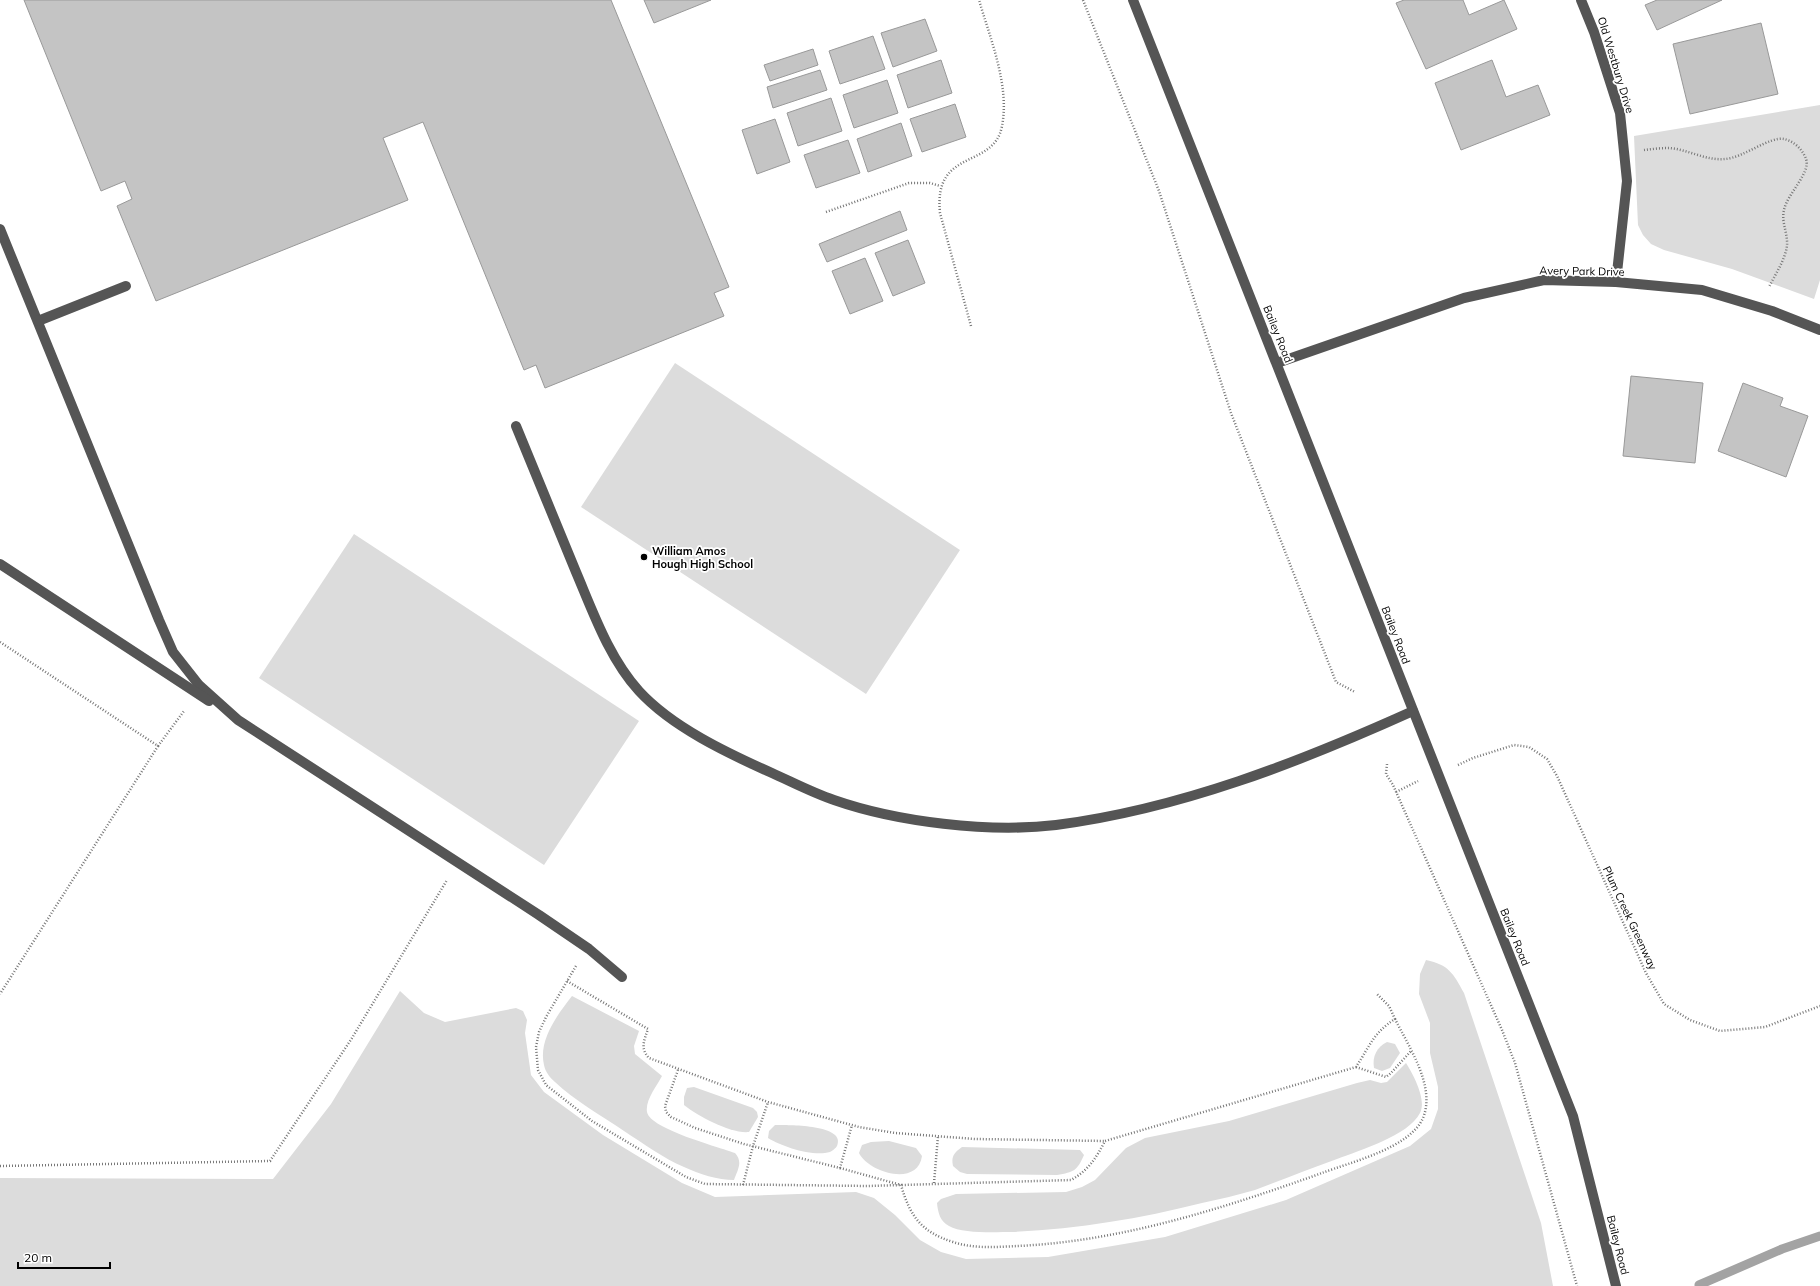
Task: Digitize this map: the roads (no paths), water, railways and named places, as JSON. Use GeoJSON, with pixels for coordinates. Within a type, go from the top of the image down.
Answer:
{"type":"FeatureCollection","features":[{"type":"Feature","properties":{"kind":"street","name":"Bailey Road"},"geometry":{"type":"LineString","coordinates":[[1133,0],[1573,1116],[1616,1286]]}},
{"type":"Feature","properties":{"kind":"street","name":"Old Westbury Drive"},"geometry":{"type":"LineString","coordinates":[[1581,0],[1594,32],[1620,113],[1628,182],[1616,282]]}},
{"type":"Feature","properties":{"kind":"street"},"geometry":{"type":"LineString","coordinates":[[0,229],[173,652],[199,685],[238,720]]}},
{"type":"Feature","properties":{"kind":"street","name":"Avery Park Drive"},"geometry":{"type":"LineString","coordinates":[[1277,363],[1464,298],[1544,280],[1616,282],[1702,290],[1759,307],[1820,330]]}},
{"type":"Feature","properties":{"kind":"street"},"geometry":{"type":"LineString","coordinates":[[38,321],[126,286]]}},
{"type":"Feature","properties":{"kind":"street"},"geometry":{"type":"LineString","coordinates":[[516,426],[601,630],[623,668],[639,691],[662,711],[735,757],[834,800],[891,815],[954,825],[1008,828],[1055,825],[1133,811],[1226,786],[1364,733],[1413,711]]}},
{"type":"Feature","properties":{"kind":"street"},"geometry":{"type":"LineString","coordinates":[[0,564],[458,862],[589,949],[622,977]]}},
{"type":"Feature","properties":{"kind":"waterway"},"geometry":{"type":"LineString","coordinates":[[1699,1285],[1782,1249],[1820,1236]]}},
{"type":"Feature","properties":{"kind":"place","name":"William Amos Hough High School"},"geometry":{"type":"Point","coordinates":[644,557]}}]}
